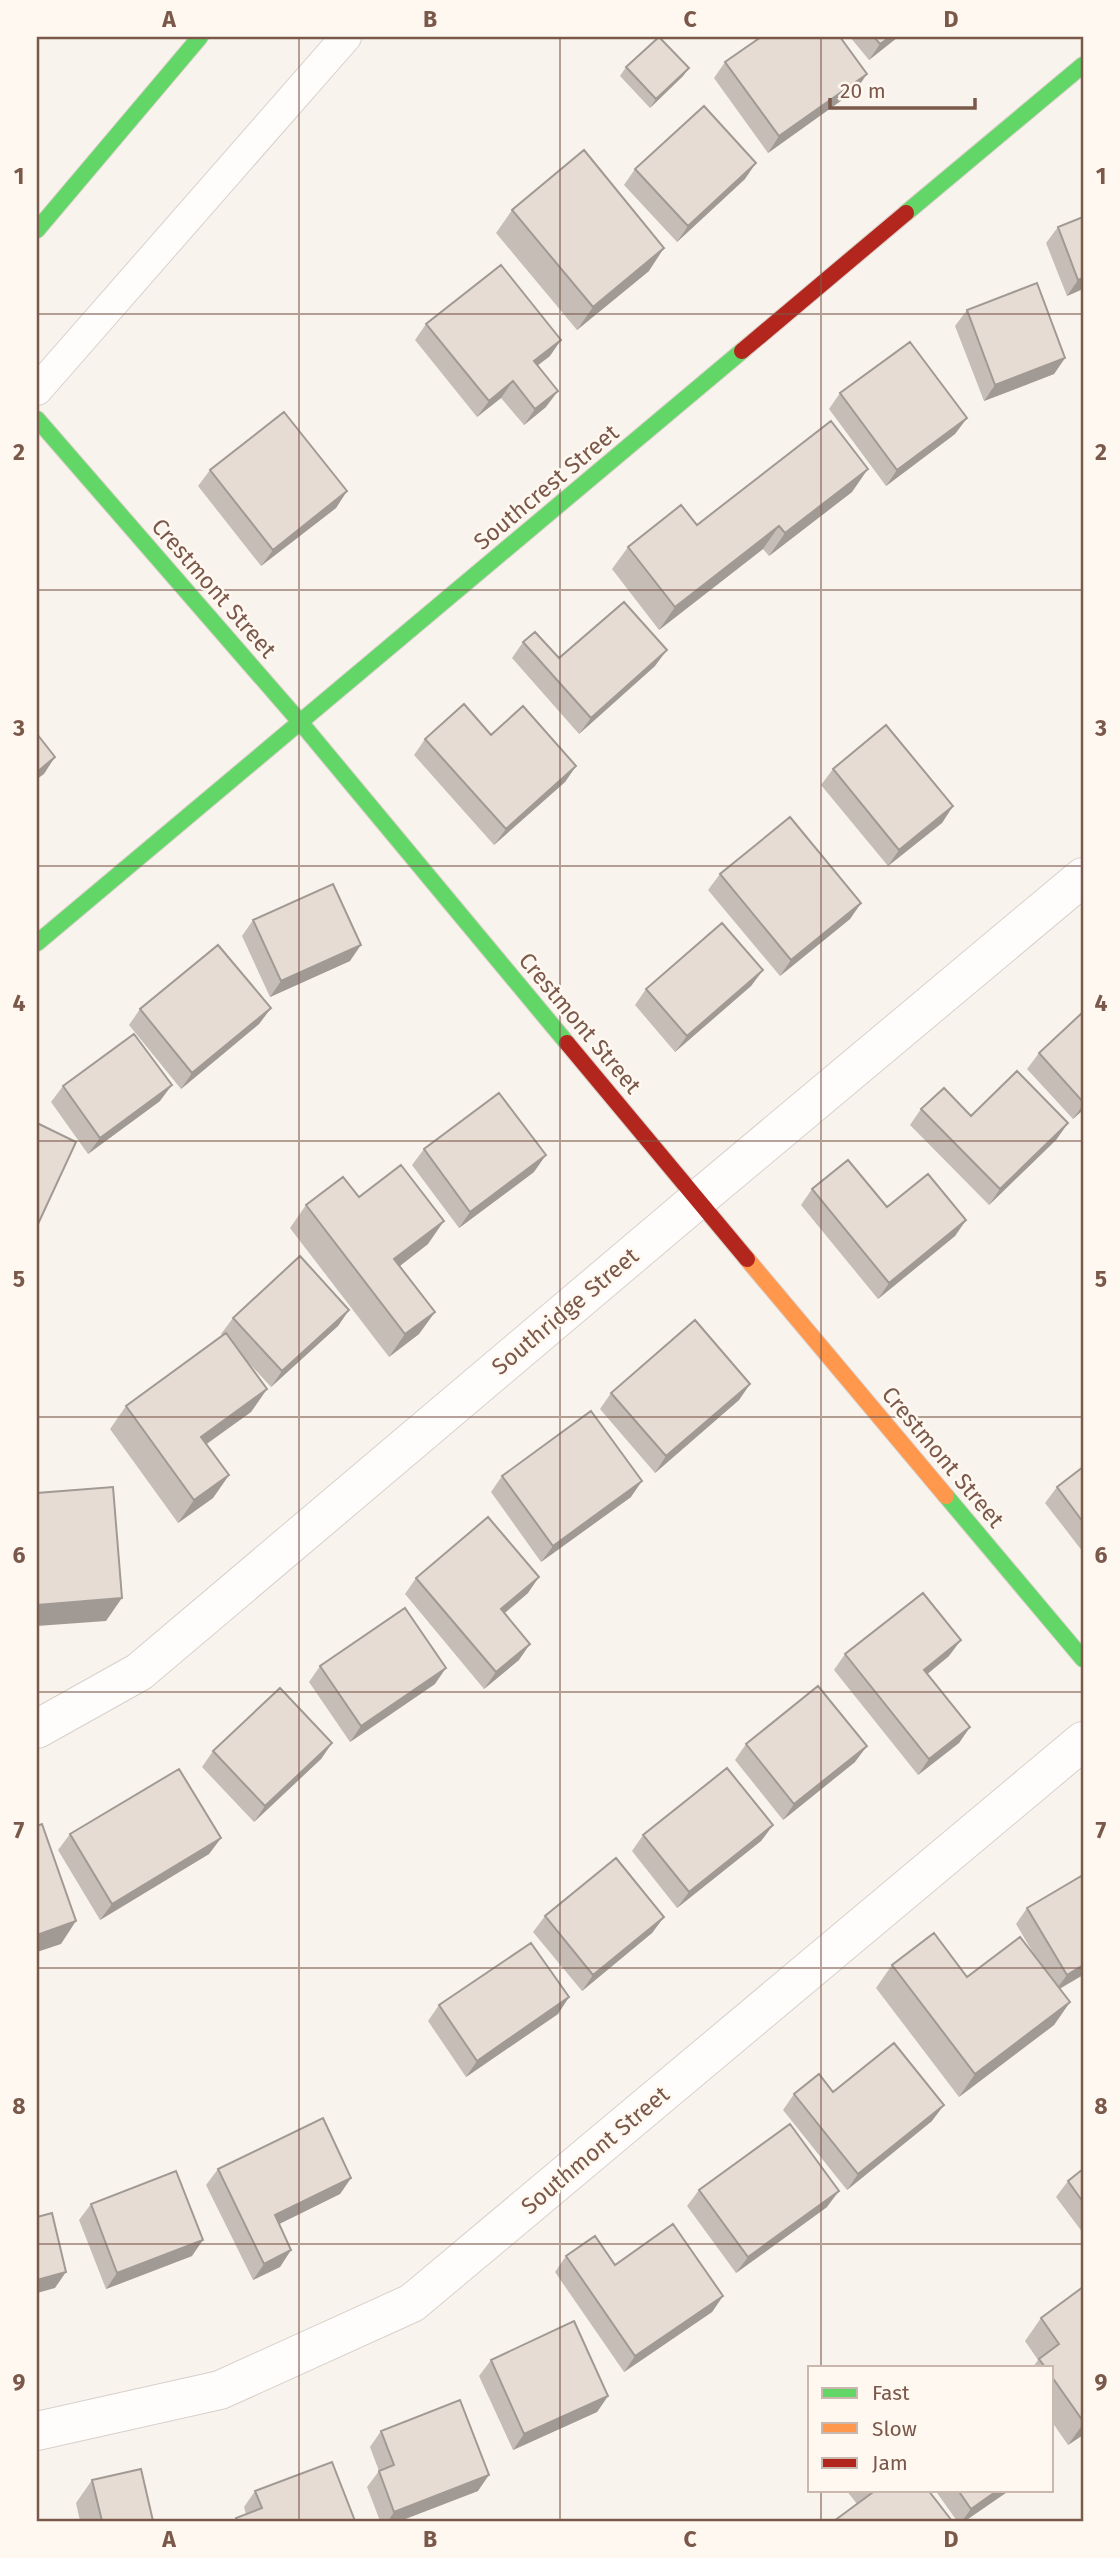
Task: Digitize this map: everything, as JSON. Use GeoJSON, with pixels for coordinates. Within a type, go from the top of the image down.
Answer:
{"type":"FeatureCollection","features":[{"type":"Feature","properties":{"kind":"street"},"geometry":{"type":"LineString","coordinates":[[37,230],[200,37]]}},
{"type":"Feature","properties":{"kind":"street","name":"Southcrest Street"},"geometry":{"type":"LineString","coordinates":[[37,943],[1083,65]]}},
{"type":"Feature","properties":{"kind":"street","name":"Crestmont Street"},"geometry":{"type":"LineString","coordinates":[[37,419],[301,723],[1083,1659]]}},
{"type":"Feature","properties":{"kind":"street","name":"Southridge Street"},"geometry":{"type":"LineString","coordinates":[[37,1729],[139,1672],[697,1199],[1083,877]]}},
{"type":"Feature","properties":{"kind":"street","name":"Southmont Street"},"geometry":{"type":"LineString","coordinates":[[37,2431],[220,2390],[412,2303],[1083,1741]]}},
{"type":"Feature","properties":{"kind":"lane"},"geometry":{"type":"LineString","coordinates":[[37,390],[346,37]]}},
{"type":"Feature","properties":{"kind":"building"},"geometry":{"type":"Polygon","coordinates":[[[659,37],[689,68],[656,99],[626,67],[659,37]]]}},
{"type":"Feature","properties":{"kind":"building"},"geometry":{"type":"Polygon","coordinates":[[[761,37],[840,37],[867,74],[779,136],[725,62],[761,37]]]}},
{"type":"Feature","properties":{"kind":"building"},"geometry":{"type":"Polygon","coordinates":[[[874,37],[890,37],[880,44],[874,37]]]}},
{"type":"Feature","properties":{"kind":"building"},"geometry":{"type":"Polygon","coordinates":[[[704,106],[756,163],[688,226],[635,169],[704,106]]]}},
{"type":"Feature","properties":{"kind":"building"},"geometry":{"type":"Polygon","coordinates":[[[584,150],[664,248],[593,307],[512,210],[584,150]]]}},
{"type":"Feature","properties":{"kind":"building"},"geometry":{"type":"Polygon","coordinates":[[[1083,217],[1083,278],[1078,280],[1058,227],[1083,217]]]}},
{"type":"Feature","properties":{"kind":"building"},"geometry":{"type":"Polygon","coordinates":[[[501,265],[561,340],[534,361],[558,391],[535,409],[513,381],[489,401],[426,324],[501,265]]]}},
{"type":"Feature","properties":{"kind":"building"},"geometry":{"type":"Polygon","coordinates":[[[1037,283],[1065,358],[995,385],[967,310],[1037,283]]]}},
{"type":"Feature","properties":{"kind":"building"},"geometry":{"type":"Polygon","coordinates":[[[910,342],[967,418],[897,470],[840,393],[910,342]]]}},
{"type":"Feature","properties":{"kind":"building"},"geometry":{"type":"Polygon","coordinates":[[[284,412],[347,491],[273,550],[210,470],[284,412]]]}},
{"type":"Feature","properties":{"kind":"building"},"geometry":{"type":"Polygon","coordinates":[[[831,421],[868,469],[785,533],[779,526],[675,607],[628,547],[681,505],[697,525],[831,421]]]}},
{"type":"Feature","properties":{"kind":"building"},"geometry":{"type":"Polygon","coordinates":[[[624,602],[667,650],[591,718],[523,642],[535,632],[559,658],[624,602]]]}},
{"type":"Feature","properties":{"kind":"building"},"geometry":{"type":"Polygon","coordinates":[[[464,704],[491,735],[523,706],[576,766],[506,829],[425,739],[464,704]]]}},
{"type":"Feature","properties":{"kind":"building"},"geometry":{"type":"Polygon","coordinates":[[[886,725],[953,806],[899,850],[833,769],[886,725]]]}},
{"type":"Feature","properties":{"kind":"building"},"geometry":{"type":"Polygon","coordinates":[[[37,734],[55,757],[37,772],[37,734]]]}},
{"type":"Feature","properties":{"kind":"building"},"geometry":{"type":"Polygon","coordinates":[[[790,817],[861,903],[791,960],[720,874],[790,817]]]}},
{"type":"Feature","properties":{"kind":"building"},"geometry":{"type":"Polygon","coordinates":[[[333,884],[361,945],[281,981],[253,920],[333,884]]]}},
{"type":"Feature","properties":{"kind":"building"},"geometry":{"type":"Polygon","coordinates":[[[722,923],[763,970],[687,1036],[646,989],[722,923]]]}},
{"type":"Feature","properties":{"kind":"building"},"geometry":{"type":"Polygon","coordinates":[[[218,945],[271,1008],[192,1073],[140,1009],[218,945]]]}},
{"type":"Feature","properties":{"kind":"building"},"geometry":{"type":"Polygon","coordinates":[[[1083,1012],[1083,1102],[1039,1053],[1083,1012]]]}},
{"type":"Feature","properties":{"kind":"building"},"geometry":{"type":"Polygon","coordinates":[[[134,1034],[172,1085],[100,1138],[63,1086],[134,1034]]]}},
{"type":"Feature","properties":{"kind":"building"},"geometry":{"type":"Polygon","coordinates":[[[1017,1071],[1068,1123],[1000,1189],[921,1109],[944,1088],[971,1116],[1017,1071]]]}},
{"type":"Feature","properties":{"kind":"building"},"geometry":{"type":"Polygon","coordinates":[[[499,1093],[546,1155],[470,1212],[424,1149],[499,1093]]]}},
{"type":"Feature","properties":{"kind":"building"},"geometry":{"type":"Polygon","coordinates":[[[37,1123],[76,1142],[38,1224],[37,1223],[37,1123]]]}},
{"type":"Feature","properties":{"kind":"building"},"geometry":{"type":"Polygon","coordinates":[[[848,1160],[887,1207],[928,1174],[966,1220],[889,1283],[812,1189],[848,1160]]]}},
{"type":"Feature","properties":{"kind":"building"},"geometry":{"type":"Polygon","coordinates":[[[401,1165],[444,1221],[394,1259],[435,1312],[405,1334],[306,1205],[343,1177],[359,1197],[401,1165]]]}},
{"type":"Feature","properties":{"kind":"building"},"geometry":{"type":"Polygon","coordinates":[[[300,1256],[349,1310],[282,1371],[233,1318],[300,1256]]]}},
{"type":"Feature","properties":{"kind":"building"},"geometry":{"type":"Polygon","coordinates":[[[695,1320],[750,1384],[666,1456],[611,1393],[695,1320]]]}},
{"type":"Feature","properties":{"kind":"building"},"geometry":{"type":"Polygon","coordinates":[[[226,1333],[267,1389],[201,1437],[229,1475],[194,1500],[126,1406],[226,1333]]]}},
{"type":"Feature","properties":{"kind":"building"},"geometry":{"type":"Polygon","coordinates":[[[591,1411],[642,1481],[553,1546],[502,1476],[591,1411]]]}},
{"type":"Feature","properties":{"kind":"building"},"geometry":{"type":"Polygon","coordinates":[[[1083,1467],[1083,1522],[1057,1487],[1083,1467]]]}},
{"type":"Feature","properties":{"kind":"building"},"geometry":{"type":"Polygon","coordinates":[[[113,1487],[122,1598],[37,1605],[37,1493],[113,1487]]]}},
{"type":"Feature","properties":{"kind":"building"},"geometry":{"type":"Polygon","coordinates":[[[488,1517],[539,1577],[501,1609],[530,1644],[496,1672],[416,1578],[488,1517]]]}},
{"type":"Feature","properties":{"kind":"building"},"geometry":{"type":"Polygon","coordinates":[[[923,1593],[961,1640],[924,1670],[970,1727],[929,1759],[845,1654],[923,1593]]]}},
{"type":"Feature","properties":{"kind":"building"},"geometry":{"type":"Polygon","coordinates":[[[405,1608],[446,1668],[361,1726],[320,1666],[405,1608]]]}},
{"type":"Feature","properties":{"kind":"building"},"geometry":{"type":"Polygon","coordinates":[[[818,1686],[867,1746],[794,1804],[746,1744],[818,1686]]]}},
{"type":"Feature","properties":{"kind":"building"},"geometry":{"type":"Polygon","coordinates":[[[280,1688],[332,1743],[265,1806],[213,1751],[280,1688]]]}},
{"type":"Feature","properties":{"kind":"building"},"geometry":{"type":"Polygon","coordinates":[[[727,1768],[773,1825],[689,1892],[643,1835],[727,1768]]]}},
{"type":"Feature","properties":{"kind":"building"},"geometry":{"type":"Polygon","coordinates":[[[179,1769],[221,1838],[112,1904],[70,1834],[179,1769]]]}},
{"type":"Feature","properties":{"kind":"building"},"geometry":{"type":"Polygon","coordinates":[[[42,1824],[76,1921],[37,1935],[37,1826],[42,1824]]]}},
{"type":"Feature","properties":{"kind":"building"},"geometry":{"type":"Polygon","coordinates":[[[616,1858],[664,1917],[593,1975],[545,1916],[616,1858]]]}},
{"type":"Feature","properties":{"kind":"building"},"geometry":{"type":"Polygon","coordinates":[[[1083,1875],[1083,1965],[1067,1975],[1027,1908],[1083,1875]]]}},
{"type":"Feature","properties":{"kind":"building"},"geometry":{"type":"Polygon","coordinates":[[[934,1933],[967,1977],[1020,1937],[1070,2002],[975,2074],[892,1965],[934,1933]]]}},
{"type":"Feature","properties":{"kind":"building"},"geometry":{"type":"Polygon","coordinates":[[[531,1943],[569,1997],[477,2061],[439,2005],[531,1943]]]}},
{"type":"Feature","properties":{"kind":"building"},"geometry":{"type":"Polygon","coordinates":[[[894,2043],[944,2105],[858,2174],[794,2094],[819,2074],[833,2092],[894,2043]]]}},
{"type":"Feature","properties":{"kind":"building"},"geometry":{"type":"Polygon","coordinates":[[[323,2118],[351,2178],[275,2215],[291,2250],[264,2264],[218,2169],[323,2118]]]}},
{"type":"Feature","properties":{"kind":"building"},"geometry":{"type":"Polygon","coordinates":[[[790,2124],[839,2191],[748,2257],[699,2190],[790,2124]]]}},
{"type":"Feature","properties":{"kind":"building"},"geometry":{"type":"Polygon","coordinates":[[[1083,2169],[1083,2202],[1068,2181],[1083,2169]]]}},
{"type":"Feature","properties":{"kind":"building"},"geometry":{"type":"Polygon","coordinates":[[[176,2171],[203,2240],[117,2273],[91,2204],[176,2171]]]}},
{"type":"Feature","properties":{"kind":"building"},"geometry":{"type":"Polygon","coordinates":[[[52,2213],[66,2272],[37,2280],[37,2217],[52,2213]]]}},
{"type":"Feature","properties":{"kind":"building"},"geometry":{"type":"Polygon","coordinates":[[[673,2224],[723,2296],[635,2356],[566,2256],[595,2236],[615,2265],[673,2224]]]}},
{"type":"Feature","properties":{"kind":"building"},"geometry":{"type":"Polygon","coordinates":[[[1083,2287],[1083,2421],[1054,2380],[1054,2366],[1044,2366],[1039,2359],[1059,2344],[1041,2318],[1083,2287]]]}},
{"type":"Feature","properties":{"kind":"building"},"geometry":{"type":"Polygon","coordinates":[[[574,2321],[608,2396],[524,2434],[491,2360],[574,2321]]]}},
{"type":"Feature","properties":{"kind":"building"},"geometry":{"type":"Polygon","coordinates":[[[460,2400],[489,2475],[394,2512],[379,2471],[394,2465],[381,2431],[460,2400]]]}},
{"type":"Feature","properties":{"kind":"building"},"geometry":{"type":"Polygon","coordinates":[[[332,2462],[355,2521],[237,2521],[236,2518],[262,2508],[255,2491],[332,2462]]]}},
{"type":"Feature","properties":{"kind":"building"},"geometry":{"type":"Polygon","coordinates":[[[141,2469],[153,2521],[102,2521],[92,2480],[141,2469]]]}},
{"type":"Feature","properties":{"kind":"building"},"geometry":{"type":"Polygon","coordinates":[[[873,2492],[930,2492],[952,2521],[834,2521],[873,2492]]]}},
{"type":"Feature","properties":{"kind":"building"},"geometry":{"type":"Polygon","coordinates":[[[959,2492],[995,2492],[971,2509],[959,2492]]]}},
{"type":"Feature","properties":{"kind":"traffic: fast"},"geometry":{"type":"LineString","coordinates":[[37,230],[200,37]]}},
{"type":"Feature","properties":{"kind":"traffic: fast"},"geometry":{"type":"LineString","coordinates":[[906,213],[1083,65]]}},
{"type":"Feature","properties":{"kind":"traffic: fast"},"geometry":{"type":"LineString","coordinates":[[37,943],[742,351]]}},
{"type":"Feature","properties":{"kind":"traffic: fast"},"geometry":{"type":"LineString","coordinates":[[37,419],[301,723],[567,1043]]}},
{"type":"Feature","properties":{"kind":"traffic: fast"},"geometry":{"type":"LineString","coordinates":[[946,1496],[1083,1659]]}},
{"type":"Feature","properties":{"kind":"traffic: slow"},"geometry":{"type":"LineString","coordinates":[[747,1259],[946,1496]]}},
{"type":"Feature","properties":{"kind":"traffic: jam"},"geometry":{"type":"LineString","coordinates":[[742,351],[906,213]]}},
{"type":"Feature","properties":{"kind":"traffic: jam"},"geometry":{"type":"LineString","coordinates":[[567,1043],[747,1259]]}}]}
